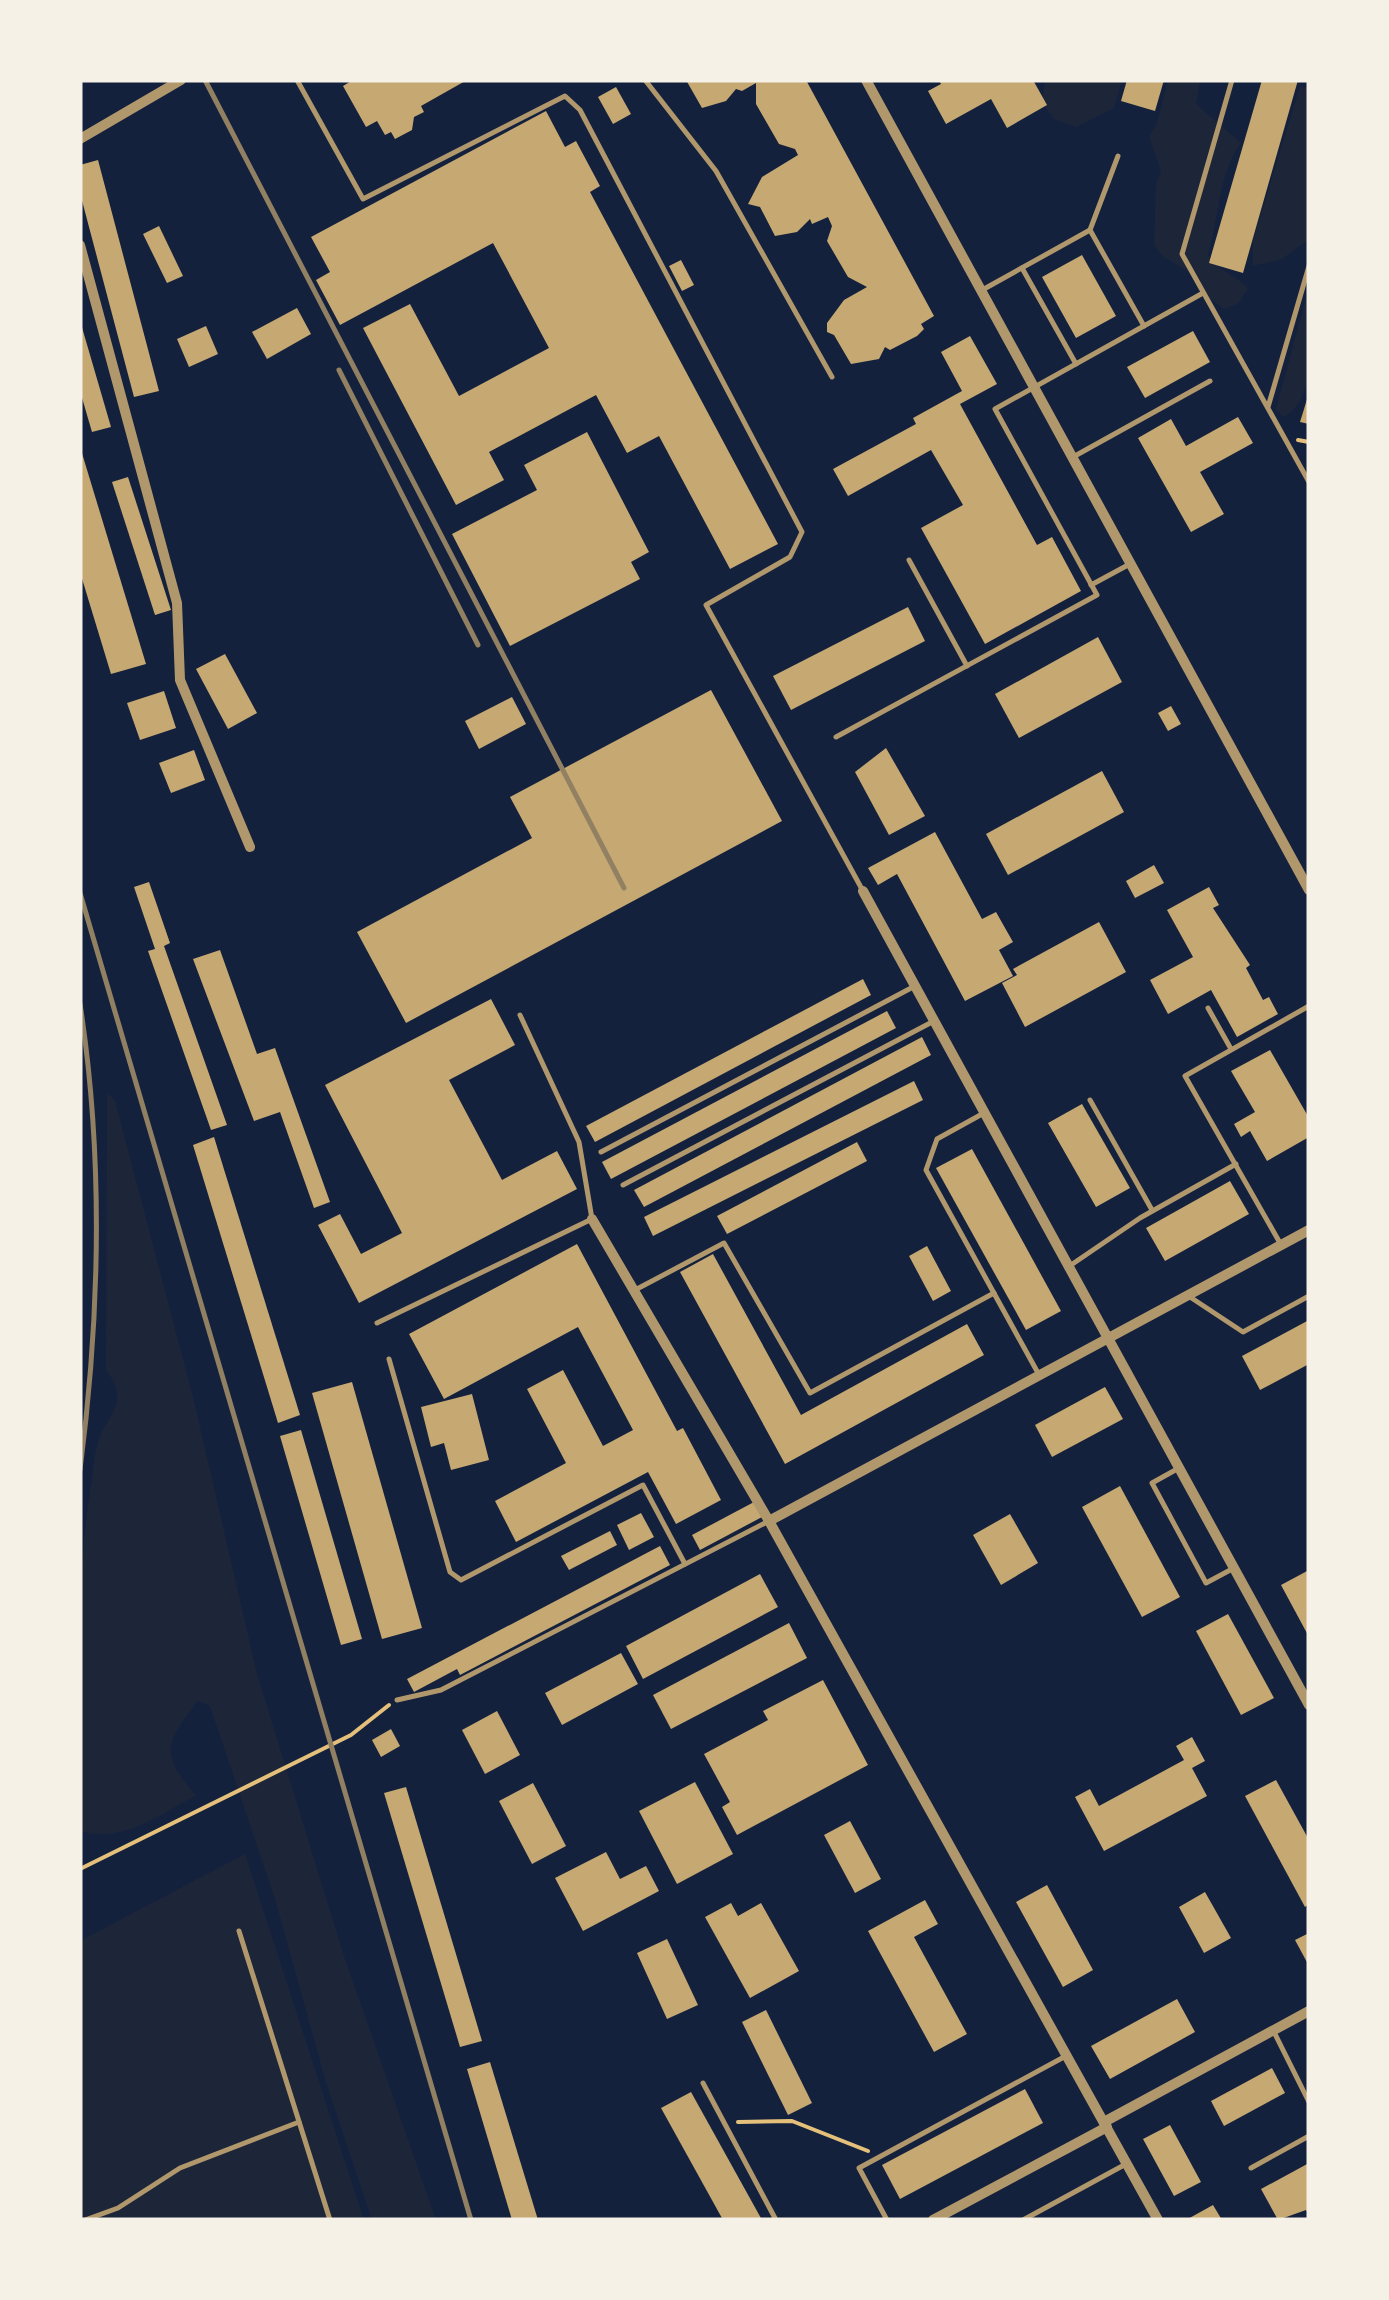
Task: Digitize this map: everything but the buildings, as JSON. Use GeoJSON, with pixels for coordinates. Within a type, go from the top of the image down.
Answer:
{"type":"FeatureCollection","features":[{"type":"Feature","properties":{"kind":"street"},"geometry":{"type":"LineString","coordinates":[[80,139],[180,80]]}},
{"type":"Feature","properties":{"kind":"street"},"geometry":{"type":"LineString","coordinates":[[866,80],[1309,890]]}},
{"type":"Feature","properties":{"kind":"street"},"geometry":{"type":"LineString","coordinates":[[80,245],[178,602],[180,680],[250,847]]}},
{"type":"Feature","properties":{"kind":"street"},"geometry":{"type":"LineString","coordinates":[[863,891],[1308,1701]]}},
{"type":"Feature","properties":{"kind":"street"},"geometry":{"type":"LineString","coordinates":[[592,1219],[769,1520],[1158,2220]]}},
{"type":"Feature","properties":{"kind":"street"},"geometry":{"type":"LineString","coordinates":[[769,1520],[1309,1230]]}},
{"type":"Feature","properties":{"kind":"street"},"geometry":{"type":"LineString","coordinates":[[933,2220],[1309,2011]]}},
{"type":"Feature","properties":{"kind":"lane"},"geometry":{"type":"LineString","coordinates":[[297,80],[363,199],[565,96],[580,110],[802,532],[790,557],[706,605],[863,891]]}},
{"type":"Feature","properties":{"kind":"lane"},"geometry":{"type":"LineString","coordinates":[[645,80],[716,171],[832,377]]}},
{"type":"Feature","properties":{"kind":"lane"},"geometry":{"type":"LineString","coordinates":[[1232,80],[1182,254],[1309,482]]}},
{"type":"Feature","properties":{"kind":"lane"},"geometry":{"type":"LineString","coordinates":[[981,291],[1090,230],[1118,156]]}},
{"type":"Feature","properties":{"kind":"lane"},"geometry":{"type":"LineString","coordinates":[[1090,230],[1144,326]]}},
{"type":"Feature","properties":{"kind":"lane"},"geometry":{"type":"LineString","coordinates":[[1268,408],[1309,266]]}},
{"type":"Feature","properties":{"kind":"lane"},"geometry":{"type":"LineString","coordinates":[[1022,268],[1076,364]]}},
{"type":"Feature","properties":{"kind":"lane"},"geometry":{"type":"LineString","coordinates":[[836,737],[1097,595],[995,409],[1204,293]]}},
{"type":"Feature","properties":{"kind":"lane"},"geometry":{"type":"LineString","coordinates":[[1072,458],[1210,381]]}},
{"type":"Feature","properties":{"kind":"lane"},"geometry":{"type":"LineString","coordinates":[[909,560],[967,666]]}},
{"type":"Feature","properties":{"kind":"lane"},"geometry":{"type":"LineString","coordinates":[[1091,586],[1130,564]]}},
{"type":"Feature","properties":{"kind":"lane"},"geometry":{"type":"LineString","coordinates":[[601,1152],[915,986]]}},
{"type":"Feature","properties":{"kind":"lane"},"geometry":{"type":"LineString","coordinates":[[1281,1245],[1186,1076],[1309,1006]]}},
{"type":"Feature","properties":{"kind":"lane"},"geometry":{"type":"LineString","coordinates":[[1208,1008],[1232,1050]]}},
{"type":"Feature","properties":{"kind":"lane"},"geometry":{"type":"LineString","coordinates":[[377,1324],[592,1219],[579,1142],[520,1014]]}},
{"type":"Feature","properties":{"kind":"lane"},"geometry":{"type":"LineString","coordinates":[[623,1185],[934,1021]]}},
{"type":"Feature","properties":{"kind":"lane"},"geometry":{"type":"LineString","coordinates":[[1090,1100],[1153,1211]]}},
{"type":"Feature","properties":{"kind":"lane"},"geometry":{"type":"LineString","coordinates":[[984,1113],[937,1139],[926,1170],[1039,1376]]}},
{"type":"Feature","properties":{"kind":"lane"},"geometry":{"type":"LineString","coordinates":[[1068,1266],[1236,1164]]}},
{"type":"Feature","properties":{"kind":"lane"},"geometry":{"type":"LineString","coordinates":[[635,1290],[724,1243],[810,1394],[994,1293]]}},
{"type":"Feature","properties":{"kind":"lane"},"geometry":{"type":"LineString","coordinates":[[1188,1296],[1243,1332],[1309,1296]]}},
{"type":"Feature","properties":{"kind":"lane"},"geometry":{"type":"LineString","coordinates":[[389,1359],[450,1572],[461,1580],[643,1484],[685,1564]]}},
{"type":"Feature","properties":{"kind":"lane"},"geometry":{"type":"LineString","coordinates":[[1179,1468],[1152,1483],[1206,1583],[1234,1568]]}},
{"type":"Feature","properties":{"kind":"lane"},"geometry":{"type":"LineString","coordinates":[[397,1700],[441,1690],[769,1520]]}},
{"type":"Feature","properties":{"kind":"lane"},"geometry":{"type":"LineString","coordinates":[[239,1931],[330,2220]]}},
{"type":"Feature","properties":{"kind":"lane"},"geometry":{"type":"LineString","coordinates":[[1274,2030],[1309,2102]]}},
{"type":"Feature","properties":{"kind":"lane"},"geometry":{"type":"LineString","coordinates":[[887,2220],[859,2168],[1067,2055]]}},
{"type":"Feature","properties":{"kind":"lane"},"geometry":{"type":"LineString","coordinates":[[703,2083],[776,2220]]}},
{"type":"Feature","properties":{"kind":"lane"},"geometry":{"type":"LineString","coordinates":[[85,2220],[118,2208],[180,2168],[299,2122]]}},
{"type":"Feature","properties":{"kind":"lane"},"geometry":{"type":"LineString","coordinates":[[1250,2168],[1309,2136]]}},
{"type":"Feature","properties":{"kind":"lane"},"geometry":{"type":"LineString","coordinates":[[1023,2220],[1127,2164]]}},
{"type":"Feature","properties":{"kind":"path"},"geometry":{"type":"LineString","coordinates":[[80,1869],[351,1734],[397,1700]]}},
{"type":"Feature","properties":{"kind":"path"},"geometry":{"type":"LineString","coordinates":[[726,2126],[748,2119],[792,2122],[882,2156]]}},
{"type":"Feature","properties":{"kind":"shaded area"},"geometry":{"type":"Polygon","coordinates":[[[1045,80],[1122,80],[1114,108],[1076,127],[1054,119],[1042,102],[1045,80]]]}},
{"type":"Feature","properties":{"kind":"shaded area"},"geometry":{"type":"Polygon","coordinates":[[[1168,80],[1200,80],[1196,104],[1241,143],[1223,182],[1208,255],[1248,288],[1239,303],[1224,309],[1198,290],[1195,275],[1163,257],[1154,245],[1156,184],[1161,171],[1149,136],[1157,124],[1168,80]]]}},
{"type":"Feature","properties":{"kind":"shaded area"},"geometry":{"type":"Polygon","coordinates":[[[1300,86],[1309,88],[1309,239],[1282,259],[1253,266],[1253,241],[1300,86]]]}},
{"type":"Feature","properties":{"kind":"shaded area"},"geometry":{"type":"Polygon","coordinates":[[[1309,287],[1309,376],[1296,407],[1284,417],[1276,409],[1309,287]]]}},
{"type":"Feature","properties":{"kind":"shaded area"},"geometry":{"type":"Polygon","coordinates":[[[107,1092],[115,1101],[193,1397],[257,1674],[343,1953],[436,2220],[372,2220],[325,2079],[275,1899],[210,1706],[198,1701],[173,1738],[171,1748],[176,1769],[196,1795],[126,1831],[80,1831],[79,1657],[85,1528],[97,1444],[117,1399],[117,1390],[106,1370],[107,1092]]]}},
{"type":"Feature","properties":{"kind":"shaded area"},"geometry":{"type":"Polygon","coordinates":[[[245,1854],[364,2220],[80,2220],[80,1941],[245,1854]]]}},
{"type":"Feature","properties":{"kind":"railway"},"geometry":{"type":"LineString","coordinates":[[205,80],[624,888]]}},
{"type":"Feature","properties":{"kind":"railway"},"geometry":{"type":"LineString","coordinates":[[339,370],[478,645]]}},
{"type":"Feature","properties":{"kind":"railway"},"geometry":{"type":"LineString","coordinates":[[80,893],[471,2220]]}},
{"type":"Feature","properties":{"kind":"railway"},"geometry":{"type":"LineString","coordinates":[[80,1004],[96,1179],[92,1354],[80,1470]]}}]}
